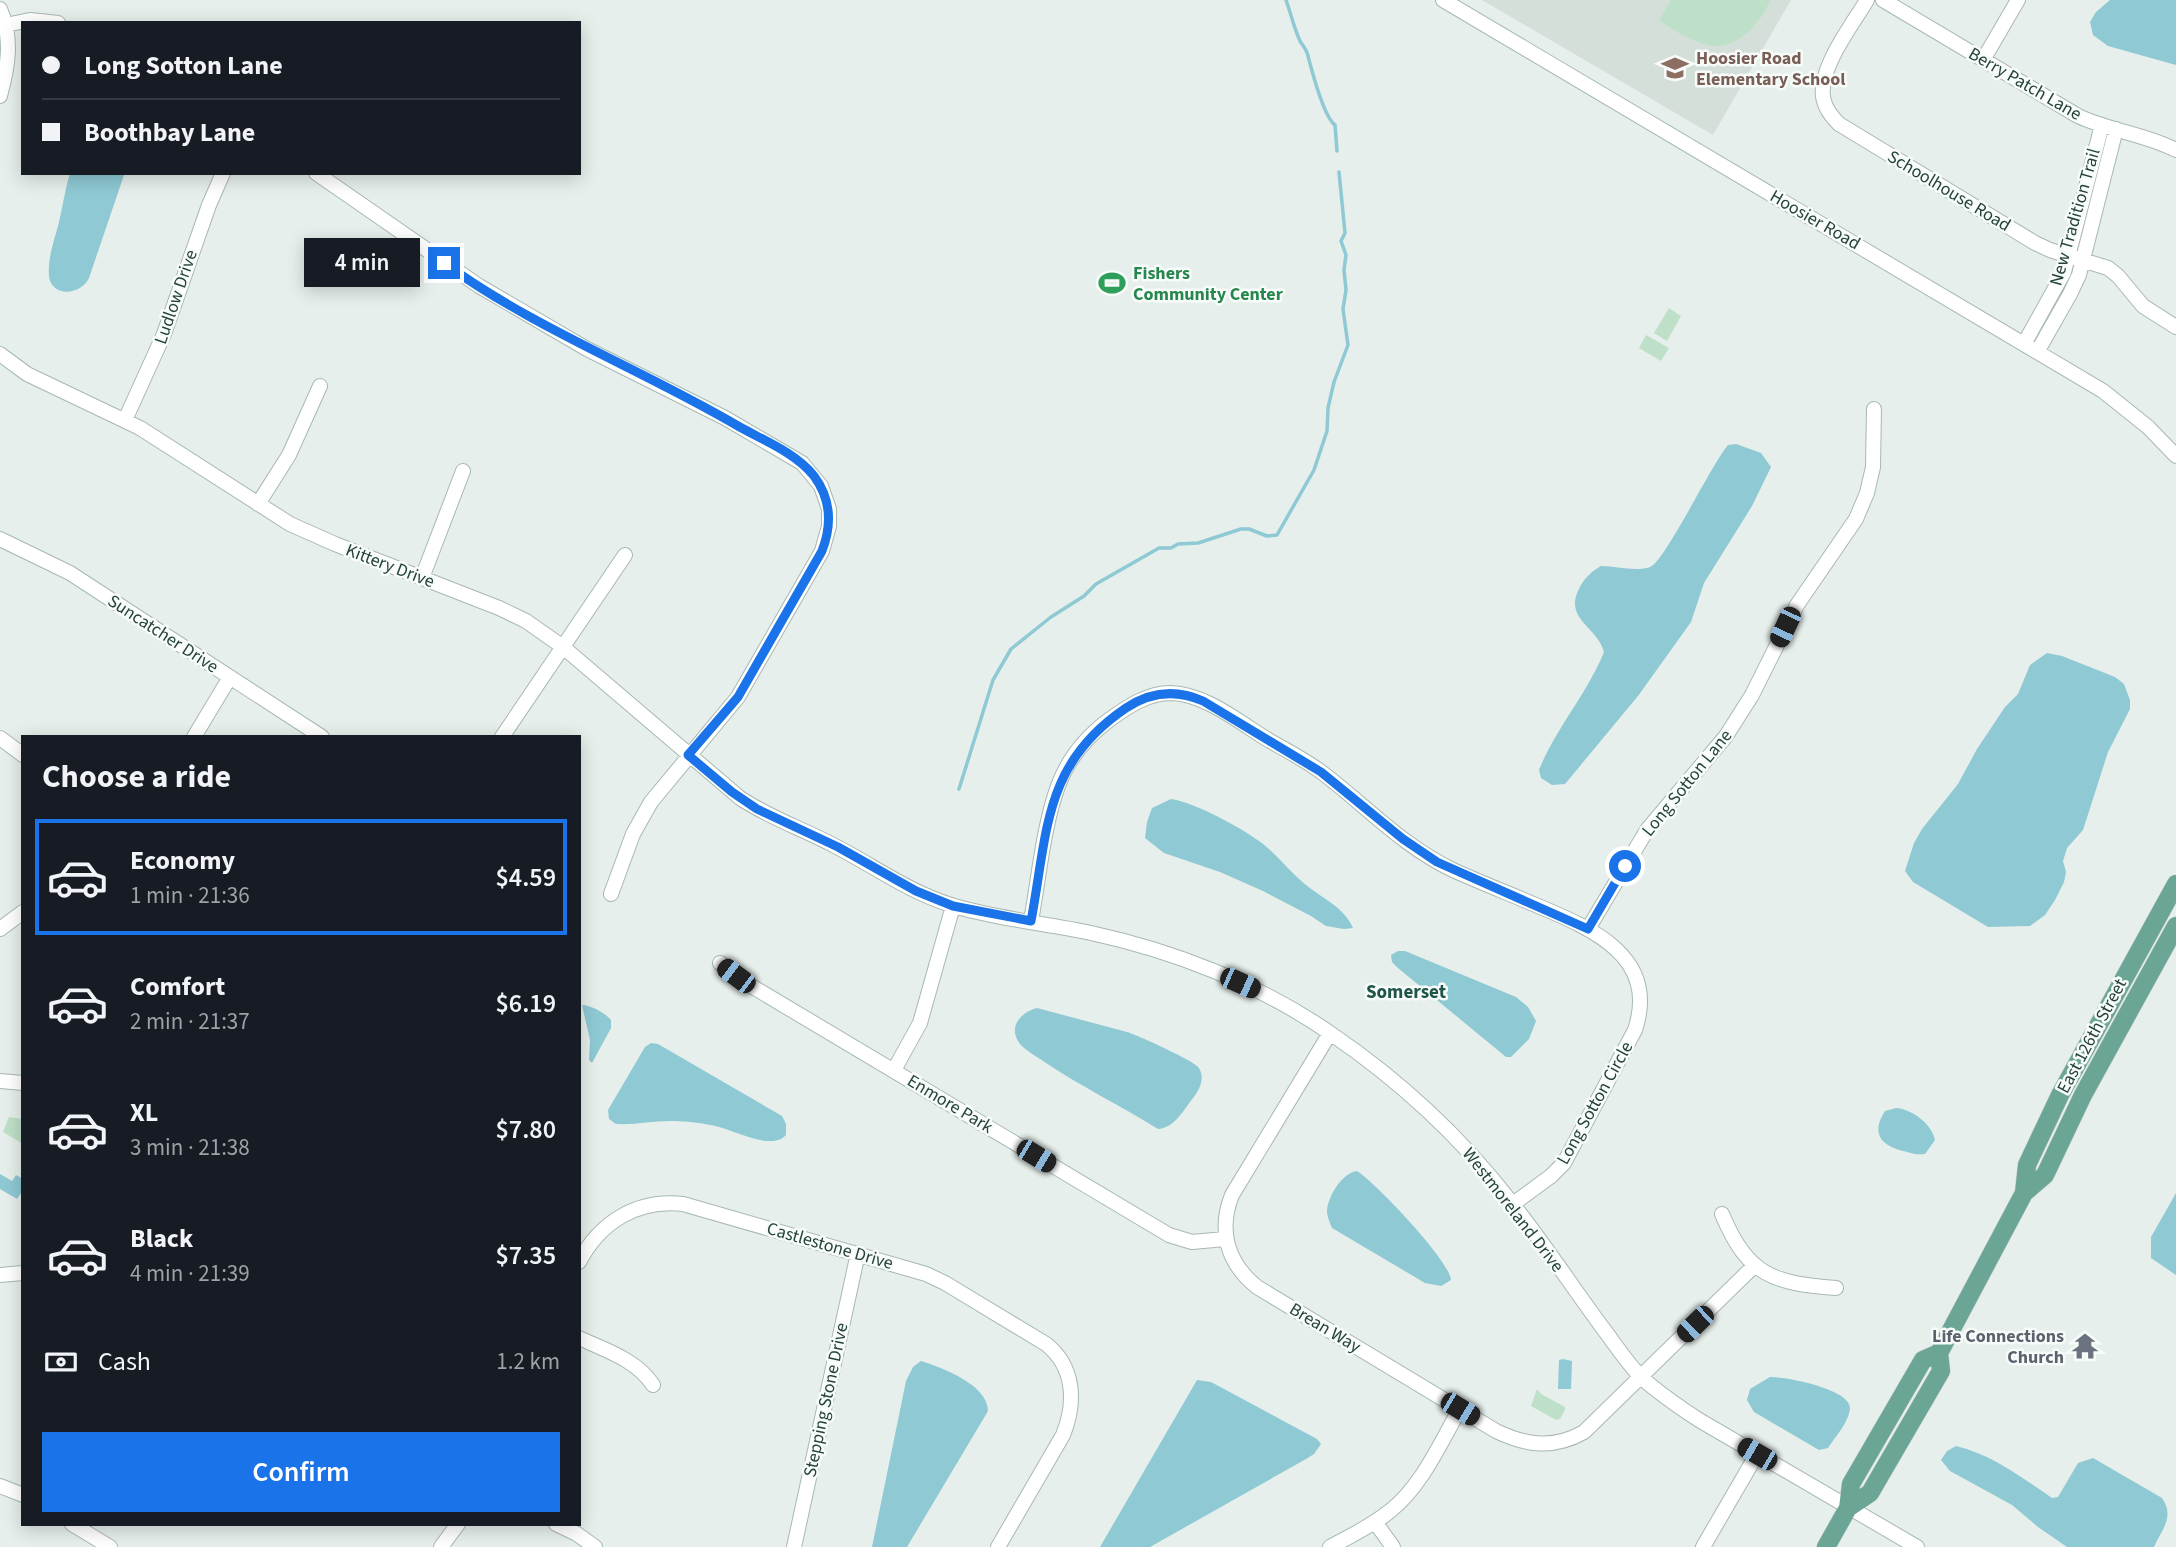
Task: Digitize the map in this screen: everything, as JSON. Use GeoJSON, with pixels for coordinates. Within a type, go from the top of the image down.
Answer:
{"type":"FeatureCollection","features":[{"type":"Feature","properties":{"kind":"main road","name":"East 126th Street"},"geometry":{"type":"LineString","coordinates":[[2024,1193],[2027,1165],[2060,1095],[2176,884]]}},
{"type":"Feature","properties":{"kind":"main road","name":"East 126th Street"},"geometry":{"type":"LineString","coordinates":[[1826,1547],[1848,1508],[1870,1493],[1941,1371],[1939,1353],[2024,1193],[2045,1175],[2083,1095],[2176,926]]}},
{"type":"Feature","properties":{"kind":"street","name":"Hoosier Road"},"geometry":{"type":"LineString","coordinates":[[1443,0],[2115,400],[2148,427],[2176,456]]}},
{"type":"Feature","properties":{"kind":"street","name":"Schoolhouse Road"},"geometry":{"type":"LineString","coordinates":[[1867,0],[1824,77],[1823,97],[1833,118],[1848,130],[2035,243],[2114,271],[2143,306],[2176,327]]}},
{"type":"Feature","properties":{"kind":"street","name":"Berry Patch Lane"},"geometry":{"type":"LineString","coordinates":[[1883,0],[2067,110],[2176,150]]}},
{"type":"Feature","properties":{"kind":"street"},"geometry":{"type":"LineString","coordinates":[[1983,60],[2018,0]]}},
{"type":"Feature","properties":{"kind":"street"},"geometry":{"type":"LineString","coordinates":[[0,9],[6,25],[7,65],[0,96]]}},
{"type":"Feature","properties":{"kind":"street"},"geometry":{"type":"LineString","coordinates":[[28,21],[48,21]]}},
{"type":"Feature","properties":{"kind":"street"},"geometry":{"type":"LineString","coordinates":[[6,25],[21,22]]}},
{"type":"Feature","properties":{"kind":"street","name":"New Tradition Trail"},"geometry":{"type":"LineString","coordinates":[[2037,352],[2075,284],[2075,258],[2109,127]]}},
{"type":"Feature","properties":{"kind":"street","name":"Ludlow Drive"},"geometry":{"type":"LineString","coordinates":[[125,419],[164,334],[200,228],[222,175]]}},
{"type":"Feature","properties":{"kind":"street"},"geometry":{"type":"LineString","coordinates":[[319,175],[464,277],[587,349],[681,394],[772,445],[802,463],[821,486],[829,517],[828,534],[822,551],[738,697],[659,790],[642,818],[611,894]]}},
{"type":"Feature","properties":{"kind":"street","name":"New Tradition Trail"},"geometry":{"type":"LineString","coordinates":[[2024,344],[2075,258]]}},
{"type":"Feature","properties":{"kind":"street","name":"Kittery Drive"},"geometry":{"type":"LineString","coordinates":[[0,354],[27,374],[125,419],[258,504],[314,535],[510,613],[534,626],[563,647],[725,788],[757,809]]}},
{"type":"Feature","properties":{"kind":"street"},"geometry":{"type":"LineString","coordinates":[[258,504],[289,455],[320,386]]}},
{"type":"Feature","properties":{"kind":"street","name":"Long Sotton Lane"},"geometry":{"type":"LineString","coordinates":[[1588,929],[1647,830],[1727,736],[1752,695],[1797,605],[1856,519],[1863,505],[1873,467],[1874,409]]}},
{"type":"Feature","properties":{"kind":"street"},"geometry":{"type":"LineString","coordinates":[[422,578],[463,471]]}},
{"type":"Feature","properties":{"kind":"street","name":"Suncatcher Drive"},"geometry":{"type":"LineString","coordinates":[[0,539],[69,573],[319,735]]}},
{"type":"Feature","properties":{"kind":"street"},"geometry":{"type":"LineString","coordinates":[[503,735],[625,555]]}},
{"type":"Feature","properties":{"kind":"street"},"geometry":{"type":"LineString","coordinates":[[195,735],[230,677]]}},
{"type":"Feature","properties":{"kind":"street"},"geometry":{"type":"LineString","coordinates":[[1031,921],[1053,803],[1070,761],[1090,737],[1115,716],[1144,698],[1169,693],[1203,701],[1312,766],[1413,847],[1437,862],[1588,929]]}},
{"type":"Feature","properties":{"kind":"street"},"geometry":{"type":"LineString","coordinates":[[0,738],[21,754]]}},
{"type":"Feature","properties":{"kind":"street","name":"Westmoreland Drive"},"geometry":{"type":"LineString","coordinates":[[757,809],[838,847],[916,891],[953,906],[1130,942],[1186,961],[1256,990],[1330,1032],[1420,1103],[1477,1160],[1513,1204],[1641,1377],[1677,1406],[1917,1547]]}},
{"type":"Feature","properties":{"kind":"street"},"geometry":{"type":"LineString","coordinates":[[894,1070],[919,1023],[953,906]]}},
{"type":"Feature","properties":{"kind":"street"},"geometry":{"type":"LineString","coordinates":[[0,929],[21,913]]}},
{"type":"Feature","properties":{"kind":"street","name":"Long Sotton Circle"},"geometry":{"type":"LineString","coordinates":[[1513,1204],[1558,1170],[1574,1146],[1636,1030],[1641,1009],[1638,983],[1623,955],[1588,929]]}},
{"type":"Feature","properties":{"kind":"street","name":"Enmore Park"},"geometry":{"type":"LineString","coordinates":[[720,963],[748,984],[1169,1235],[1203,1242],[1226,1239]]}},
{"type":"Feature","properties":{"kind":"street","name":"Brean Way"},"geometry":{"type":"LineString","coordinates":[[1330,1032],[1232,1195],[1226,1215],[1226,1239],[1239,1270],[1257,1287],[1460,1409],[1517,1440],[1537,1444],[1557,1443],[1584,1432],[1754,1266]]}},
{"type":"Feature","properties":{"kind":"street"},"geometry":{"type":"LineString","coordinates":[[0,1081],[21,1083]]}},
{"type":"Feature","properties":{"kind":"street","name":"Castlestone Drive"},"geometry":{"type":"LineString","coordinates":[[581,1259],[592,1240],[615,1219],[641,1207],[663,1203],[692,1206],[932,1277],[1028,1332],[1054,1351],[1069,1379],[1072,1407],[1063,1435],[998,1547]]}},
{"type":"Feature","properties":{"kind":"street"},"geometry":{"type":"LineString","coordinates":[[1722,1214],[1735,1242],[1754,1266],[1784,1282],[1836,1288]]}},
{"type":"Feature","properties":{"kind":"street","name":"Stepping Stone Drive"},"geometry":{"type":"LineString","coordinates":[[794,1547],[858,1253]]}},
{"type":"Feature","properties":{"kind":"street"},"geometry":{"type":"LineString","coordinates":[[0,1275],[21,1273]]}},
{"type":"Feature","properties":{"kind":"street"},"geometry":{"type":"LineString","coordinates":[[581,1339],[628,1361],[653,1384]]}},
{"type":"Feature","properties":{"kind":"street"},"geometry":{"type":"LineString","coordinates":[[1330,1547],[1375,1522],[1412,1489],[1460,1409]]}},
{"type":"Feature","properties":{"kind":"street"},"geometry":{"type":"LineString","coordinates":[[1703,1547],[1757,1454]]}},
{"type":"Feature","properties":{"kind":"street"},"geometry":{"type":"LineString","coordinates":[[0,1486],[21,1494]]}},
{"type":"Feature","properties":{"kind":"street"},"geometry":{"type":"LineString","coordinates":[[1375,1522],[1393,1547]]}},
{"type":"Feature","properties":{"kind":"street"},"geometry":{"type":"LineString","coordinates":[[75,1526],[110,1547]]}},
{"type":"Feature","properties":{"kind":"street"},"geometry":{"type":"LineString","coordinates":[[442,1547],[457,1526]]}},
{"type":"Feature","properties":{"kind":"street"},"geometry":{"type":"LineString","coordinates":[[560,1526],[595,1547]]}},
{"type":"Feature","properties":{"kind":"shaded area","name":"Hoosier Road Elementary School"},"geometry":{"type":"Polygon","coordinates":[[[1482,0],[1791,0],[1713,135],[1482,0]]]}},
{"type":"Feature","properties":{"kind":"green space"},"geometry":{"type":"Polygon","coordinates":[[[1671,0],[1770,0],[1762,15],[1743,36],[1728,44],[1712,46],[1679,33],[1659,20],[1671,0]]]}},
{"type":"Feature","properties":{"kind":"green space"},"geometry":{"type":"Polygon","coordinates":[[[1669,308],[1681,316],[1667,341],[1654,333],[1669,308]]]}},
{"type":"Feature","properties":{"kind":"green space"},"geometry":{"type":"Polygon","coordinates":[[[1646,335],[1669,348],[1661,361],[1639,348],[1646,335]]]}},
{"type":"Feature","properties":{"kind":"green space"},"geometry":{"type":"Polygon","coordinates":[[[9,1117],[21,1119],[21,1143],[3,1132],[9,1117]]]}},
{"type":"Feature","properties":{"kind":"green space"},"geometry":{"type":"Polygon","coordinates":[[[1537,1389],[1565,1407],[1560,1419],[1556,1420],[1531,1406],[1537,1389]]]}},
{"type":"Feature","properties":{"kind":"water"},"geometry":{"type":"Polygon","coordinates":[[[2110,0],[2176,0],[2176,65],[2108,46],[2093,35],[2090,22],[2096,12],[2110,0]]]}},
{"type":"Feature","properties":{"kind":"water"},"geometry":{"type":"Polygon","coordinates":[[[70,175],[124,175],[89,278],[85,284],[73,291],[60,291],[55,288],[49,276],[70,175]]]}},
{"type":"Feature","properties":{"kind":"water"},"geometry":{"type":"Polygon","coordinates":[[[1736,444],[1761,453],[1771,467],[1752,506],[1704,583],[1691,622],[1638,696],[1565,784],[1552,785],[1541,778],[1539,770],[1604,652],[1575,606],[1581,585],[1601,566],[1638,569],[1650,567],[1657,561],[1720,456],[1728,445],[1736,444]]]}},
{"type":"Feature","properties":{"kind":"water"},"geometry":{"type":"Polygon","coordinates":[[[2047,653],[2062,656],[2115,677],[2124,684],[2130,700],[2130,709],[2108,752],[2083,830],[2067,848],[2063,861],[2066,872],[2064,882],[2055,900],[2045,915],[2030,926],[1988,927],[1913,882],[1905,871],[1914,843],[1922,829],[1958,784],[2005,707],[2018,694],[2030,665],[2047,653]]]}},
{"type":"Feature","properties":{"kind":"water"},"geometry":{"type":"Polygon","coordinates":[[[1171,799],[1205,811],[1255,838],[1306,885],[1339,909],[1353,928],[1326,926],[1263,891],[1220,872],[1164,853],[1145,838],[1147,822],[1152,808],[1171,799]]]}},
{"type":"Feature","properties":{"kind":"water"},"geometry":{"type":"Polygon","coordinates":[[[1405,951],[1516,997],[1528,1007],[1536,1021],[1529,1039],[1511,1057],[1506,1057],[1398,968],[1392,962],[1391,955],[1405,951]]]}},
{"type":"Feature","properties":{"kind":"water"},"geometry":{"type":"Polygon","coordinates":[[[582,1005],[598,1010],[611,1020],[611,1028],[592,1063],[589,1060],[590,1040],[582,1005]]]}},
{"type":"Feature","properties":{"kind":"water"},"geometry":{"type":"Polygon","coordinates":[[[1037,1008],[1127,1032],[1177,1054],[1199,1068],[1202,1077],[1198,1090],[1177,1119],[1158,1129],[1060,1072],[1020,1044],[1016,1038],[1015,1026],[1021,1017],[1037,1008]]]}},
{"type":"Feature","properties":{"kind":"water"},"geometry":{"type":"Polygon","coordinates":[[[651,1043],[658,1044],[782,1116],[786,1124],[786,1135],[780,1139],[763,1141],[695,1122],[616,1124],[609,1119],[608,1110],[645,1047],[651,1043]]]}},
{"type":"Feature","properties":{"kind":"water"},"geometry":{"type":"Polygon","coordinates":[[[1896,1108],[1915,1114],[1930,1128],[1935,1140],[1925,1154],[1914,1154],[1895,1148],[1880,1137],[1879,1126],[1885,1111],[1896,1108]]]}},
{"type":"Feature","properties":{"kind":"water"},"geometry":{"type":"Polygon","coordinates":[[[1357,1171],[1395,1206],[1426,1240],[1451,1280],[1441,1286],[1425,1283],[1332,1228],[1327,1213],[1330,1199],[1341,1181],[1357,1171]]]}},
{"type":"Feature","properties":{"kind":"water"},"geometry":{"type":"Polygon","coordinates":[[[0,1174],[12,1181],[16,1175],[21,1178],[21,1193],[17,1199],[0,1189],[0,1174]]]}},
{"type":"Feature","properties":{"kind":"water"},"geometry":{"type":"Polygon","coordinates":[[[2176,1193],[2176,1275],[2151,1258],[2151,1237],[2176,1193]]]}},
{"type":"Feature","properties":{"kind":"water"},"geometry":{"type":"Polygon","coordinates":[[[1559,1360],[1572,1361],[1571,1389],[1558,1389],[1559,1360]]]}},
{"type":"Feature","properties":{"kind":"water"},"geometry":{"type":"Polygon","coordinates":[[[921,1361],[952,1373],[973,1386],[981,1393],[988,1411],[907,1547],[872,1547],[906,1381],[913,1367],[921,1361]]]}},
{"type":"Feature","properties":{"kind":"water"},"geometry":{"type":"Polygon","coordinates":[[[1770,1377],[1816,1385],[1840,1395],[1847,1401],[1850,1408],[1847,1419],[1828,1448],[1819,1450],[1754,1412],[1747,1400],[1750,1389],[1770,1377]]]}},
{"type":"Feature","properties":{"kind":"water"},"geometry":{"type":"Polygon","coordinates":[[[1197,1380],[1211,1382],[1317,1439],[1321,1444],[1314,1454],[1306,1459],[1150,1547],[1100,1547],[1197,1380]]]}},
{"type":"Feature","properties":{"kind":"water"},"geometry":{"type":"Polygon","coordinates":[[[1956,1446],[1994,1461],[2052,1498],[2058,1497],[2078,1463],[2093,1458],[2162,1498],[2167,1511],[2166,1523],[2154,1547],[2067,1547],[2012,1505],[1950,1471],[1941,1460],[1947,1451],[1956,1446]]]}},
{"type":"Feature","properties":{"kind":"waterway"},"geometry":{"type":"LineString","coordinates":[[1286,0],[1322,103],[1335,125],[1337,151]]}},
{"type":"Feature","properties":{"kind":"waterway"},"geometry":{"type":"LineString","coordinates":[[959,789],[993,680],[1011,649],[1051,617],[1084,596],[1096,584],[1159,548],[1198,543],[1241,529],[1267,536],[1277,535],[1314,470],[1327,431],[1328,408],[1334,382],[1348,345],[1343,309],[1346,255],[1341,241],[1345,233],[1339,172]]}},
{"type":"Feature","properties":{"kind":"place","name":"Hoosier Road Elementary School"},"geometry":{"type":"Point","coordinates":[1675,68]}},
{"type":"Feature","properties":{"kind":"place","name":"Fishers Community Center"},"geometry":{"type":"Point","coordinates":[1112,283]}},
{"type":"Feature","properties":{"kind":"place","name":"Life Connections Church"},"geometry":{"type":"Point","coordinates":[2085,1346]}},
{"type":"Feature","properties":{"kind":"district","name":"Somerset"},"geometry":{"type":"Point","coordinates":[1406,992]}},
{"type":"Feature","properties":{"kind":"route"},"geometry":{"type":"LineString","coordinates":[[444,263],[587,349],[681,394],[784,452],[802,463],[815,478],[821,486],[829,509],[829,526],[822,551],[738,697],[688,755],[710,775],[757,809],[838,847],[916,891],[953,906],[1031,921],[1053,803],[1070,761],[1098,729],[1115,716],[1144,698],[1169,693],[1203,701],[1312,766],[1413,847],[1437,862],[1588,929],[1625,866]]}}]}
